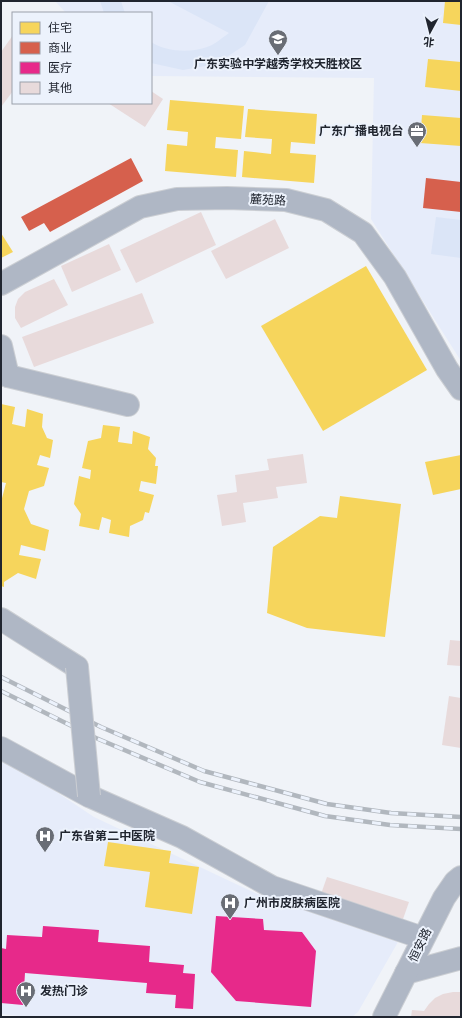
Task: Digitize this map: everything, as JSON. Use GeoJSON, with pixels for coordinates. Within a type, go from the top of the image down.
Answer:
{"type":"FeatureCollection","features":[{"type":"Feature","properties":{"kind":"street","name":"麓苑路"},"geometry":{"type":"LineString","coordinates":[[1,284],[140,208],[177,199],[227,198],[286,200],[326,210],[363,233],[395,277],[447,369],[461,389]]}},
{"type":"Feature","properties":{"kind":"street"},"geometry":{"type":"LineString","coordinates":[[1,346],[4,379],[128,405]]}},
{"type":"Feature","properties":{"kind":"street"},"geometry":{"type":"LineString","coordinates":[[1,619],[77,667],[89,796]]}},
{"type":"Feature","properties":{"kind":"street"},"geometry":{"type":"LineString","coordinates":[[1,748],[89,796],[182,837],[272,886],[423,938]]}},
{"type":"Feature","properties":{"kind":"street","name":"恒安路"},"geometry":{"type":"LineString","coordinates":[[384,1017],[444,898],[455,882],[461,877]]}},
{"type":"Feature","properties":{"kind":"street"},"geometry":{"type":"LineString","coordinates":[[406,973],[461,958]]}},
{"type":"Feature","properties":{"kind":"shaded area"},"geometry":{"type":"Polygon","coordinates":[[[55,1],[461,1],[461,361],[371,219],[374,78],[152,76],[152,12],[65,12],[55,1]]]}},
{"type":"Feature","properties":{"kind":"shaded area"},"geometry":{"type":"Polygon","coordinates":[[[100,1],[121,1],[125,12],[104,12],[100,1]]]}},
{"type":"Feature","properties":{"kind":"shaded area"},"geometry":{"type":"Polygon","coordinates":[[[168,1],[269,1],[245,45],[216,64],[183,70],[152,63],[152,42],[171,50],[186,51],[210,46],[229,33],[168,1]]]}},
{"type":"Feature","properties":{"kind":"shaded area"},"geometry":{"type":"Polygon","coordinates":[[[436,217],[461,220],[461,258],[431,254],[436,217]]]}},
{"type":"Feature","properties":{"kind":"shaded area"},"geometry":{"type":"Polygon","coordinates":[[[1,755],[94,817],[255,893],[398,942],[358,1012],[352,1017],[28,1017],[1,1014],[1,755]]]}},
{"type":"Feature","properties":{"kind":"building: 住宅"},"geometry":{"type":"Polygon","coordinates":[[[445,1],[461,2],[461,25],[443,23],[445,1]]]}},
{"type":"Feature","properties":{"kind":"building: 住宅"},"geometry":{"type":"Polygon","coordinates":[[[428,59],[461,62],[461,91],[425,87],[428,59]]]}},
{"type":"Feature","properties":{"kind":"building: 住宅"},"geometry":{"type":"Polygon","coordinates":[[[170,100],[244,106],[241,139],[216,137],[215,148],[238,150],[236,177],[165,171],[167,144],[187,146],[188,132],[167,130],[170,100]]]}},
{"type":"Feature","properties":{"kind":"building: 住宅"},"geometry":{"type":"Polygon","coordinates":[[[248,109],[317,114],[315,144],[291,142],[290,153],[316,155],[314,183],[242,177],[244,151],[271,154],[272,139],[245,137],[248,109]]]}},
{"type":"Feature","properties":{"kind":"building: 住宅"},"geometry":{"type":"Polygon","coordinates":[[[422,115],[461,118],[461,146],[420,143],[422,115]]]}},
{"type":"Feature","properties":{"kind":"building: 住宅"},"geometry":{"type":"Polygon","coordinates":[[[1,233],[13,252],[1,258],[1,233]]]}},
{"type":"Feature","properties":{"kind":"building: 住宅"},"geometry":{"type":"Polygon","coordinates":[[[366,266],[427,370],[323,431],[261,326],[366,266]]]}},
{"type":"Feature","properties":{"kind":"building: 住宅"},"geometry":{"type":"Polygon","coordinates":[[[1,404],[15,407],[12,424],[25,427],[27,409],[43,414],[42,427],[47,438],[53,440],[50,458],[40,455],[37,465],[49,468],[44,486],[29,491],[24,509],[31,524],[49,530],[45,551],[21,545],[19,555],[41,559],[36,579],[18,573],[4,582],[4,587],[1,586],[1,502],[6,483],[1,482],[1,404]]]}},
{"type":"Feature","properties":{"kind":"building: 住宅"},"geometry":{"type":"Polygon","coordinates":[[[103,425],[120,427],[118,442],[132,444],[133,431],[150,437],[148,449],[156,458],[155,466],[158,466],[156,484],[141,481],[139,491],[154,495],[149,513],[145,512],[143,520],[130,526],[129,537],[109,533],[111,520],[102,517],[99,530],[79,526],[81,514],[74,504],[79,476],[90,479],[91,470],[82,468],[88,441],[101,438],[103,425]]]}},
{"type":"Feature","properties":{"kind":"building: 住宅"},"geometry":{"type":"Polygon","coordinates":[[[461,455],[461,489],[433,495],[425,462],[461,455]]]}},
{"type":"Feature","properties":{"kind":"building: 住宅"},"geometry":{"type":"Polygon","coordinates":[[[340,496],[401,504],[385,637],[307,628],[267,613],[273,547],[320,516],[337,518],[340,496]]]}},
{"type":"Feature","properties":{"kind":"building: 住宅"},"geometry":{"type":"Polygon","coordinates":[[[108,842],[171,851],[169,863],[199,867],[192,914],[145,907],[150,872],[104,866],[108,842]]]}},
{"type":"Feature","properties":{"kind":"building: 商业"},"geometry":{"type":"Polygon","coordinates":[[[131,158],[143,181],[50,232],[44,223],[29,231],[21,217],[131,158]]]}},
{"type":"Feature","properties":{"kind":"building: 商业"},"geometry":{"type":"Polygon","coordinates":[[[426,178],[461,182],[461,212],[423,208],[426,178]]]}},
{"type":"Feature","properties":{"kind":"building: 医疗"},"geometry":{"type":"Polygon","coordinates":[[[216,916],[263,919],[264,930],[302,932],[316,951],[311,1007],[236,1001],[211,972],[216,916]]]}},
{"type":"Feature","properties":{"kind":"building: 医疗"},"geometry":{"type":"Polygon","coordinates":[[[43,926],[99,930],[98,942],[150,946],[149,962],[184,965],[183,973],[195,974],[193,1009],[175,1008],[176,995],[146,993],[147,983],[25,973],[23,1005],[1,1003],[1,948],[6,949],[7,935],[42,937],[43,926]]]}},
{"type":"Feature","properties":{"kind":"building: 其他"},"geometry":{"type":"Polygon","coordinates":[[[12,36],[12,92],[1,107],[1,52],[12,36]]]}},
{"type":"Feature","properties":{"kind":"building: 其他"},"geometry":{"type":"Polygon","coordinates":[[[152,92],[163,99],[145,127],[110,104],[152,104],[152,92]]]}},
{"type":"Feature","properties":{"kind":"building: 其他"},"geometry":{"type":"Polygon","coordinates":[[[201,212],[216,245],[136,283],[120,250],[201,212]]]}},
{"type":"Feature","properties":{"kind":"building: 其他"},"geometry":{"type":"Polygon","coordinates":[[[275,219],[289,248],[226,279],[211,251],[275,219]]]}},
{"type":"Feature","properties":{"kind":"building: 其他"},"geometry":{"type":"Polygon","coordinates":[[[109,244],[121,270],[72,292],[61,266],[109,244]]]}},
{"type":"Feature","properties":{"kind":"building: 其他"},"geometry":{"type":"Polygon","coordinates":[[[54,279],[68,305],[21,328],[15,318],[15,307],[18,299],[25,292],[54,279]]]}},
{"type":"Feature","properties":{"kind":"building: 其他"},"geometry":{"type":"Polygon","coordinates":[[[142,293],[154,323],[34,367],[22,337],[142,293]]]}},
{"type":"Feature","properties":{"kind":"building: 其他"},"geometry":{"type":"Polygon","coordinates":[[[303,454],[307,483],[276,487],[278,498],[243,503],[246,522],[222,526],[217,495],[237,492],[235,475],[269,470],[267,459],[303,454]]]}},
{"type":"Feature","properties":{"kind":"building: 其他"},"geometry":{"type":"Polygon","coordinates":[[[450,640],[461,641],[461,666],[447,665],[450,640]]]}},
{"type":"Feature","properties":{"kind":"building: 其他"},"geometry":{"type":"Polygon","coordinates":[[[449,696],[461,698],[461,748],[442,745],[449,696]]]}},
{"type":"Feature","properties":{"kind":"building: 其他"},"geometry":{"type":"Polygon","coordinates":[[[327,877],[409,902],[403,919],[321,894],[327,877]]]}},
{"type":"Feature","properties":{"kind":"building: 其他"},"geometry":{"type":"Polygon","coordinates":[[[461,992],[461,1017],[411,1017],[412,1010],[424,1011],[435,998],[443,994],[461,992]]]}},
{"type":"Feature","properties":{"kind":"railway"},"geometry":{"type":"LineString","coordinates":[[1,677],[101,727],[204,771],[327,804],[391,813],[461,817]]}},
{"type":"Feature","properties":{"kind":"railway"},"geometry":{"type":"LineString","coordinates":[[1,691],[96,738],[200,782],[325,816],[390,825],[461,829]]}},
{"type":"Feature","properties":{"kind":"place","name":"广东实验中学越秀学校天胜校区"},"geometry":{"type":"Point","coordinates":[278,56]}},
{"type":"Feature","properties":{"kind":"place","name":"广东广播电视台"},"geometry":{"type":"Point","coordinates":[417,148]}},
{"type":"Feature","properties":{"kind":"place","name":"广东省第二中医院"},"geometry":{"type":"Point","coordinates":[45,853]}},
{"type":"Feature","properties":{"kind":"place","name":"广州市皮肤病医院"},"geometry":{"type":"Point","coordinates":[230,920]}},
{"type":"Feature","properties":{"kind":"place","name":"发热门诊"},"geometry":{"type":"Point","coordinates":[26,1008]}}]}
